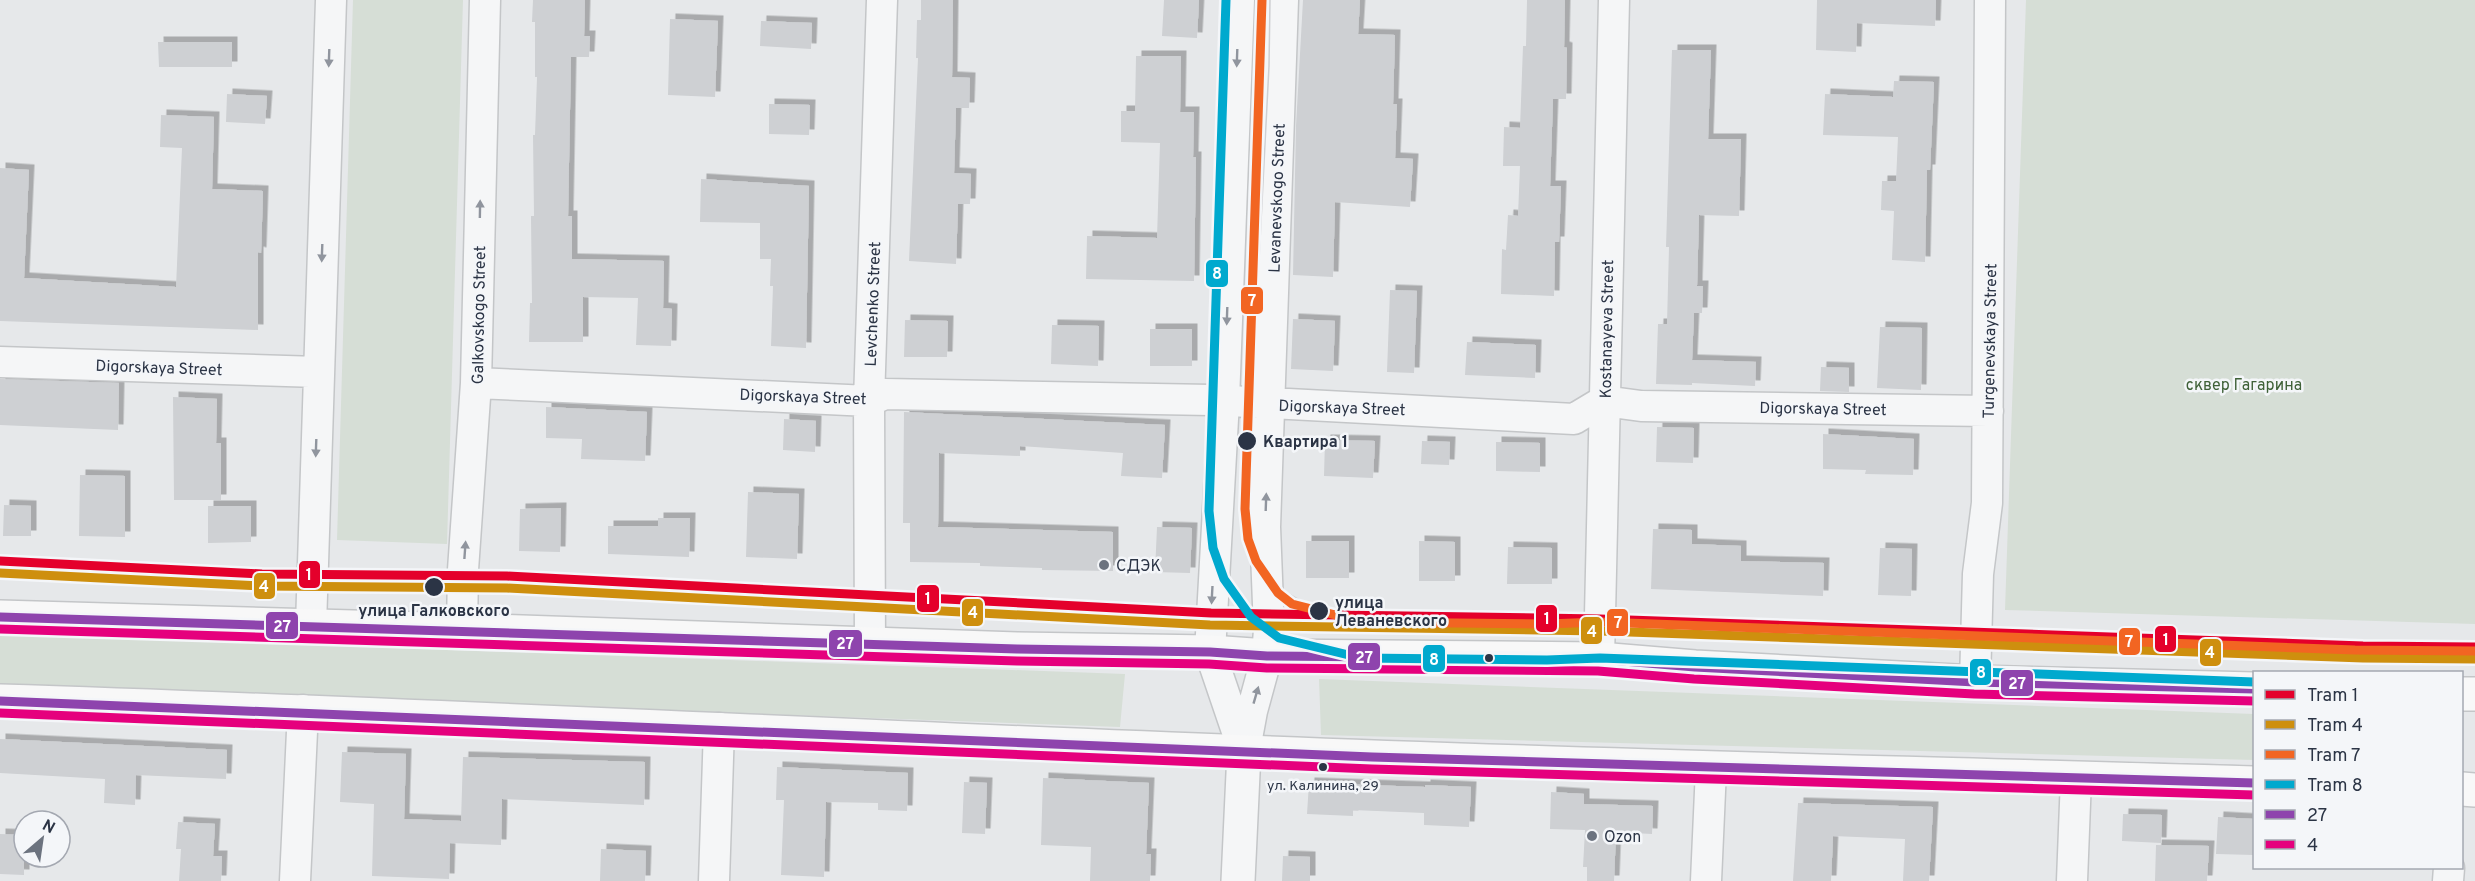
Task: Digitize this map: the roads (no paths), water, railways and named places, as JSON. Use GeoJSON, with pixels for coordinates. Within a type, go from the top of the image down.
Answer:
{"type":"FeatureCollection","features":[{"type":"Feature","properties":{"kind":"main road"},"geometry":{"type":"LineString","coordinates":[[0,617],[870,644],[1210,652],[1267,656],[1599,659],[1695,667],[1975,682],[2253,689]]}},
{"type":"Feature","properties":{"kind":"main road"},"geometry":{"type":"LineString","coordinates":[[0,701],[303,710],[1244,752],[1711,769],[2253,783]]}},
{"type":"Feature","properties":{"kind":"street"},"geometry":{"type":"LineString","coordinates":[[311,626],[331,0]]}},
{"type":"Feature","properties":{"kind":"street","name":"Galkovskogo Street"},"geometry":{"type":"LineString","coordinates":[[462,630],[476,383],[485,0]]}},
{"type":"Feature","properties":{"kind":"street","name":"Levchenko Street"},"geometry":{"type":"LineString","coordinates":[[870,644],[869,401],[882,0]]}},
{"type":"Feature","properties":{"kind":"street","name":"Levanevskogo Street"},"geometry":{"type":"LineString","coordinates":[[1239,0],[1224,401],[1210,652],[1244,752]]}},
{"type":"Feature","properties":{"kind":"street","name":"Levanevskogo Street"},"geometry":{"type":"LineString","coordinates":[[1238,881],[1244,752],[1267,656],[1269,601],[1265,527],[1283,0]]}},
{"type":"Feature","properties":{"kind":"street","name":"Kostanayeva Street"},"geometry":{"type":"LineString","coordinates":[[1599,659],[1614,0]]}},
{"type":"Feature","properties":{"kind":"street","name":"Turgenevskaya Street"},"geometry":{"type":"LineString","coordinates":[[1975,682],[1978,574],[1987,503],[1990,0]]}},
{"type":"Feature","properties":{"kind":"street","name":"Digorskaya Street"},"geometry":{"type":"LineString","coordinates":[[0,362],[318,372]]}},
{"type":"Feature","properties":{"kind":"street","name":"Digorskaya Street"},"geometry":{"type":"LineString","coordinates":[[476,383],[869,401],[885,394],[1224,401],[1574,418],[1604,401],[1641,406],[1988,411]]}},
{"type":"Feature","properties":{"kind":"street"},"geometry":{"type":"LineString","coordinates":[[295,881],[303,710]]}},
{"type":"Feature","properties":{"kind":"street"},"geometry":{"type":"LineString","coordinates":[[714,881],[719,728]]}},
{"type":"Feature","properties":{"kind":"street"},"geometry":{"type":"LineString","coordinates":[[1706,881],[1711,769]]}},
{"type":"Feature","properties":{"kind":"street"},"geometry":{"type":"LineString","coordinates":[[2072,881],[2076,778]]}},
{"type":"Feature","properties":{"kind":"tram line","name":"8"},"geometry":{"type":"LineString","coordinates":[[1226,0],[1209,511],[1213,548],[1224,579],[1251,617],[1279,638],[1361,658],[1547,660],[1600,658],[2253,682]]}},
{"type":"Feature","properties":{"kind":"tram line","name":"7"},"geometry":{"type":"LineString","coordinates":[[1262,0],[1245,509],[1248,539],[1256,561],[1278,593],[1292,604],[1363,622],[1547,624],[1600,622],[2355,650],[2475,651]]}},
{"type":"Feature","properties":{"kind":"tram line"},"geometry":{"type":"LineString","coordinates":[[1270,0],[1269,66],[1249,455],[1252,539],[1266,571],[1282,590],[1308,605],[1360,616]]}},
{"type":"Feature","properties":{"kind":"tram line","name":"1"},"geometry":{"type":"LineString","coordinates":[[0,561],[262,574],[507,576],[1211,613],[1600,619],[2363,646],[2475,647]]}},
{"type":"Feature","properties":{"kind":"tram line","name":"4"},"geometry":{"type":"LineString","coordinates":[[0,573],[261,586],[507,588],[1210,625],[1600,631],[2363,658],[2475,659]]}},
{"type":"Feature","properties":{"kind":"place","name":"Квартира 1"},"geometry":{"type":"Point","coordinates":[1247,441]}},
{"type":"Feature","properties":{"kind":"place","name":"СДЭК"},"geometry":{"type":"Point","coordinates":[1104,565]}},
{"type":"Feature","properties":{"kind":"place","name":"улица Галковского"},"geometry":{"type":"Point","coordinates":[434,587]}},
{"type":"Feature","properties":{"kind":"place","name":"улица Леваневского"},"geometry":{"type":"Point","coordinates":[1319,611]}},
{"type":"Feature","properties":{"kind":"place","name":"ул. Калинина, 29"},"geometry":{"type":"Point","coordinates":[1323,767]}},
{"type":"Feature","properties":{"kind":"place","name":"Ozon"},"geometry":{"type":"Point","coordinates":[1592,836]}},
{"type":"Feature","properties":{"kind":"park label","name":"сквер Гагарина"},"geometry":{"type":"Point","coordinates":[2244,384]}}]}
